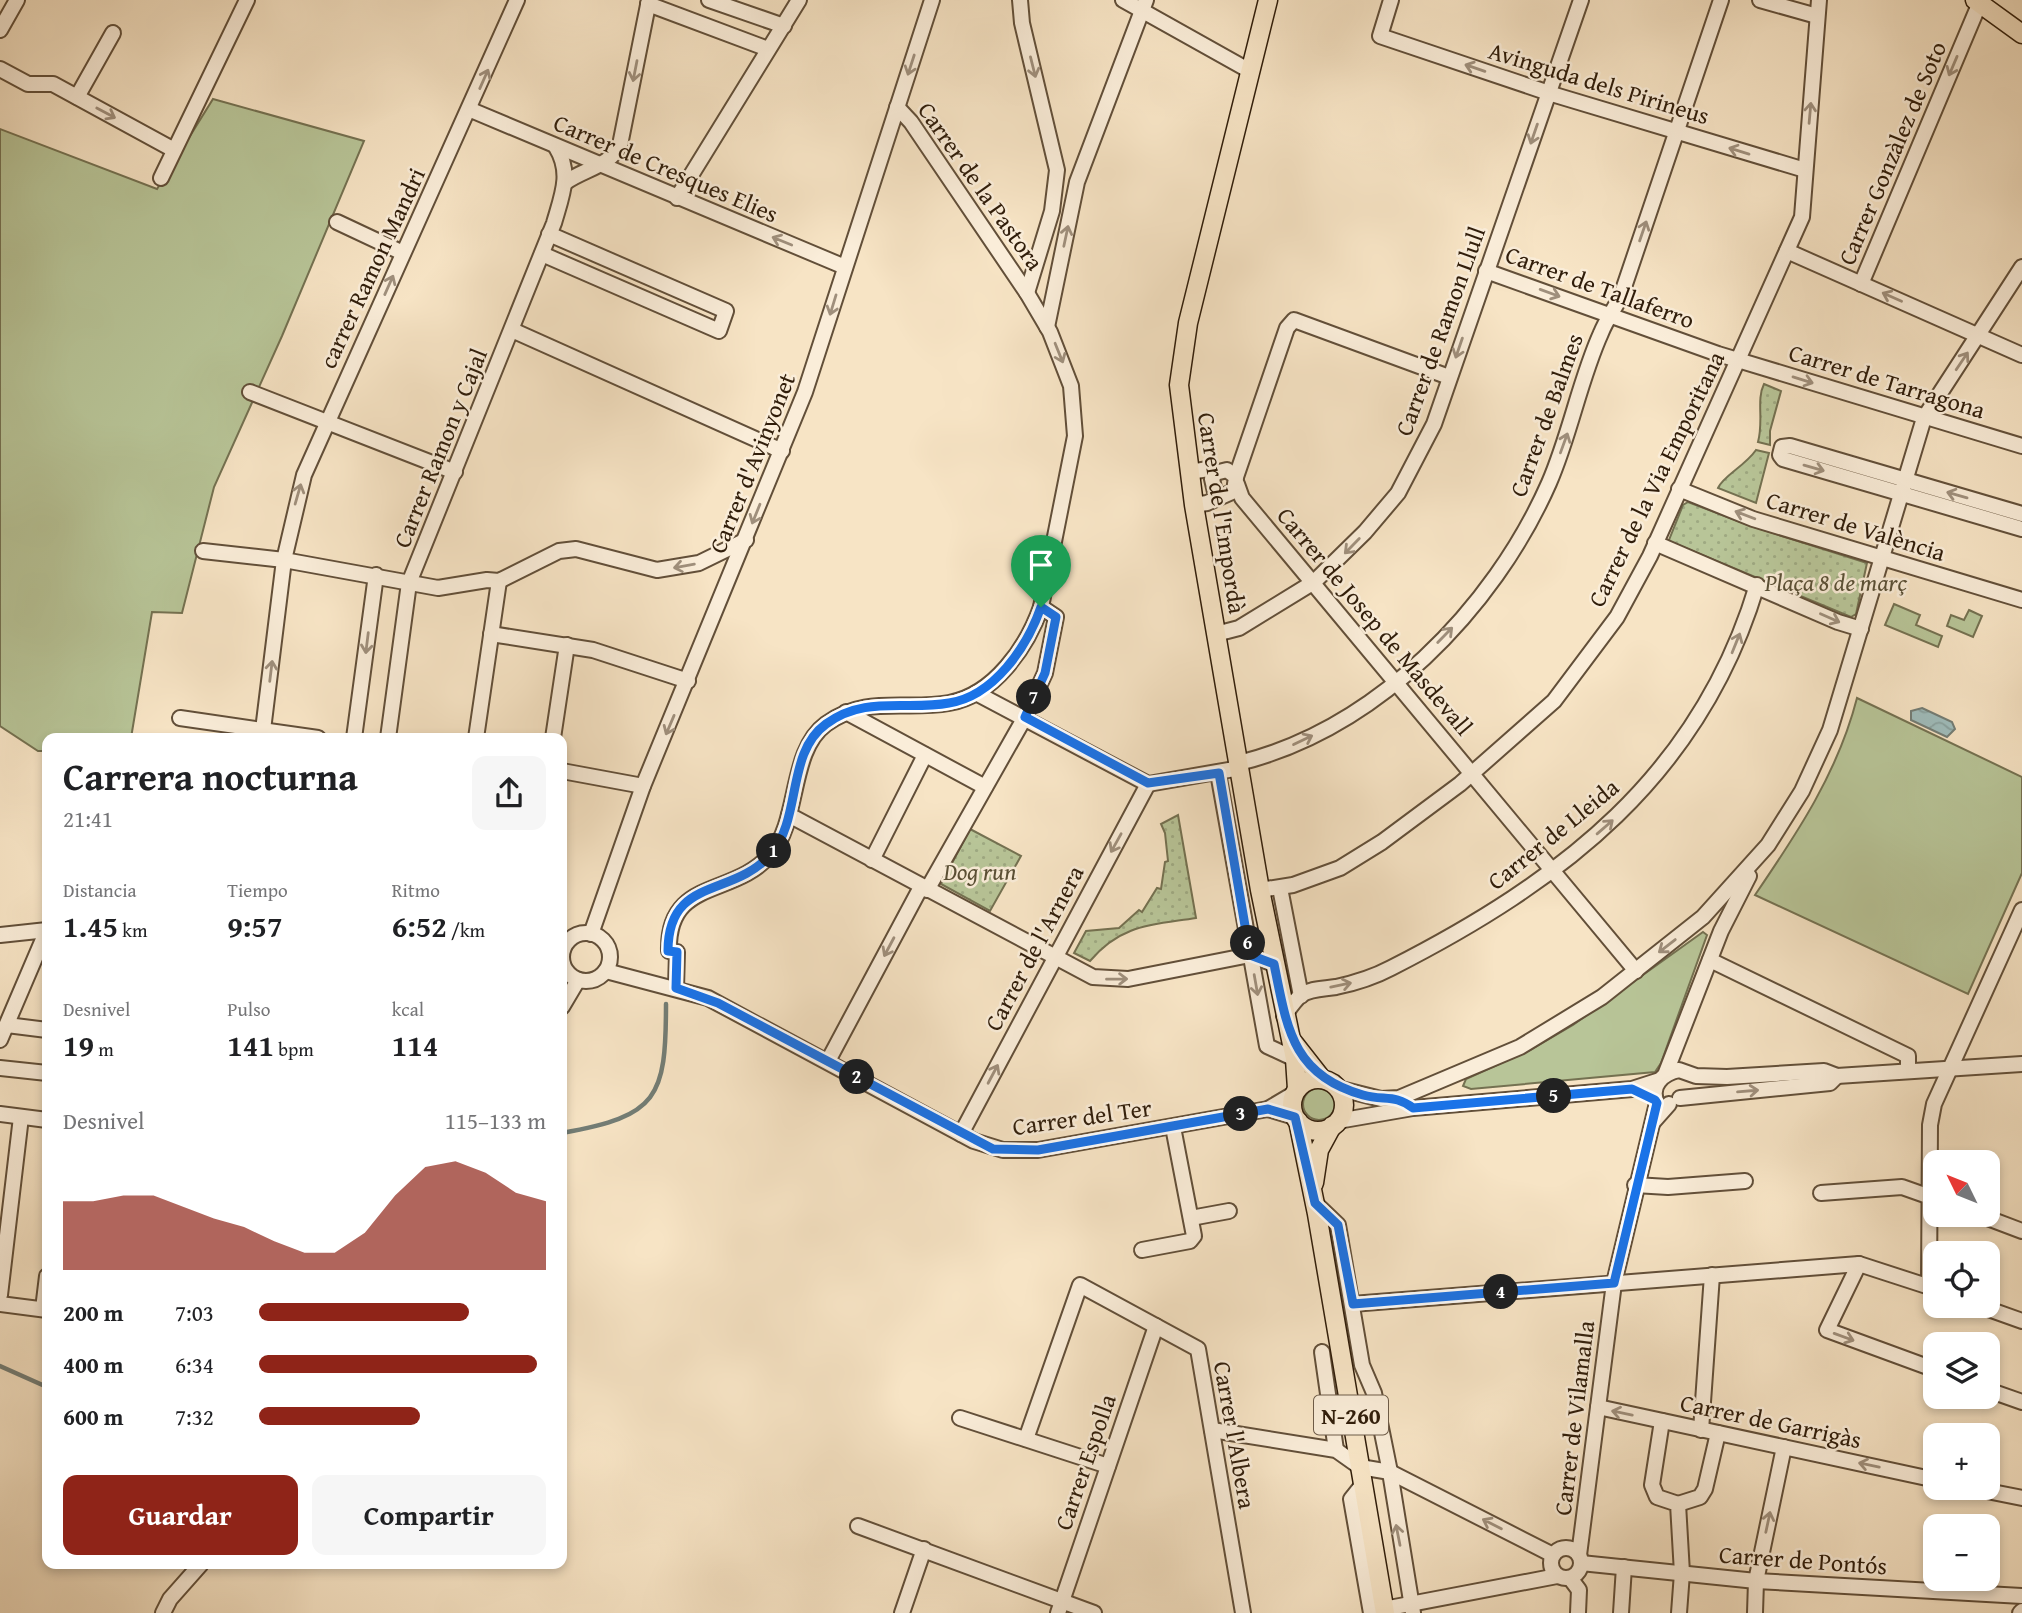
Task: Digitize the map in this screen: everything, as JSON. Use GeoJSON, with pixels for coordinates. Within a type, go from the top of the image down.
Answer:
{"type":"FeatureCollection","features":[{"type":"Feature","properties":{"kind":"main road","name":"Carrer de l'Empordà"},"geometry":{"type":"LineString","coordinates":[[1268,0],[1188,323],[1181,362],[1180,404],[1216,634],[1274,964],[1295,1059],[1296,1091]]}},
{"type":"Feature","properties":{"kind":"main road"},"geometry":{"type":"LineString","coordinates":[[1978,1],[2022,34]]}},
{"type":"Feature","properties":{"kind":"main road","name":"Carrer de l'Empordà"},"geometry":{"type":"LineString","coordinates":[[1289,1037],[1330,1084]]}},
{"type":"Feature","properties":{"kind":"main road"},"geometry":{"type":"LineString","coordinates":[[1296,1091],[1307,1082],[1330,1084]]}},
{"type":"Feature","properties":{"kind":"main road","name":"N-260"},"geometry":{"type":"LineString","coordinates":[[1314,1198],[1318,1156],[1343,1104],[1330,1084]]}},
{"type":"Feature","properties":{"kind":"main road","name":"N-260"},"geometry":{"type":"LineString","coordinates":[[1296,1091],[1292,1105],[1314,1198],[1361,1476],[1380,1612]]}},
{"type":"Feature","properties":{"kind":"main road"},"geometry":{"type":"LineString","coordinates":[[1296,1119],[1316,1130],[1335,1123]]}},
{"type":"Feature","properties":{"kind":"street"},"geometry":{"type":"LineString","coordinates":[[0,30],[17,0]]}},
{"type":"Feature","properties":{"kind":"street","name":"carrer Ramon Mandri"},"geometry":{"type":"LineString","coordinates":[[263,733],[285,560],[304,475],[403,253],[471,110],[517,0]]}},
{"type":"Feature","properties":{"kind":"street"},"geometry":{"type":"LineString","coordinates":[[709,0],[783,26]]}},
{"type":"Feature","properties":{"kind":"street"},"geometry":{"type":"LineString","coordinates":[[677,198],[799,0]]}},
{"type":"Feature","properties":{"kind":"street","name":"Carrer d'Avinyonet"},"geometry":{"type":"LineString","coordinates":[[591,934],[643,786],[805,392],[932,0]]}},
{"type":"Feature","properties":{"kind":"street"},"geometry":{"type":"LineString","coordinates":[[1020,0],[1022,23],[1057,170],[1052,211],[1027,293]]}},
{"type":"Feature","properties":{"kind":"street"},"geometry":{"type":"LineString","coordinates":[[1123,0],[1144,5],[1250,71]]}},
{"type":"Feature","properties":{"kind":"street","name":"Avinguda dels Pirineus"},"geometry":{"type":"LineString","coordinates":[[1391,0],[1380,36],[1549,93],[1805,170]]}},
{"type":"Feature","properties":{"kind":"street","name":"Carrer de Ramon Llull"},"geometry":{"type":"LineString","coordinates":[[1216,634],[1239,628],[1314,582],[1365,532],[1398,493],[1434,424],[1581,0]]}},
{"type":"Feature","properties":{"kind":"street","name":"Carrer de Balmes"},"geometry":{"type":"LineString","coordinates":[[1148,783],[1219,773],[1285,749],[1317,734],[1395,681],[1432,650],[1467,613],[1530,520],[1562,451],[1601,331],[1612,316],[1677,132],[1720,0]]}},
{"type":"Feature","properties":{"kind":"street"},"geometry":{"type":"LineString","coordinates":[[1760,0],[1817,16]]}},
{"type":"Feature","properties":{"kind":"street","name":"Carrer de la Via Emporitana"},"geometry":{"type":"LineString","coordinates":[[1261,890],[1316,878],[1350,862],[1382,842],[1472,774],[1554,701],[1617,617],[1655,543],[1802,217],[1819,0]]}},
{"type":"Feature","properties":{"kind":"street","name":"Carrer Gonzàlez de Soto"},"geometry":{"type":"LineString","coordinates":[[1861,284],[1978,1]]}},
{"type":"Feature","properties":{"kind":"street"},"geometry":{"type":"LineString","coordinates":[[556,146],[564,160],[566,182],[585,169],[603,164],[615,155],[620,145],[649,2],[768,49]]}},
{"type":"Feature","properties":{"kind":"street"},"geometry":{"type":"LineString","coordinates":[[161,178],[242,4]]}},
{"type":"Feature","properties":{"kind":"street"},"geometry":{"type":"LineString","coordinates":[[1047,327],[1077,182],[1144,5]]}},
{"type":"Feature","properties":{"kind":"street"},"geometry":{"type":"LineString","coordinates":[[77,97],[113,33]]}},
{"type":"Feature","properties":{"kind":"street"},"geometry":{"type":"LineString","coordinates":[[0,69],[27,84],[53,84],[174,150]]}},
{"type":"Feature","properties":{"kind":"street","name":"Carrer de la Pastora"},"geometry":{"type":"LineString","coordinates":[[897,107],[911,122],[1027,293],[1047,327],[1072,386],[1076,415],[1076,436],[1041,607],[1031,634],[1014,659],[976,693]]}},
{"type":"Feature","properties":{"kind":"street","name":"Carrer de Cresques Elies"},"geometry":{"type":"LineString","coordinates":[[471,110],[845,267]]}},
{"type":"Feature","properties":{"kind":"street","name":"Carrer Ramon y Cajal"},"geometry":{"type":"LineString","coordinates":[[389,733],[409,583],[542,254],[566,182]]}},
{"type":"Feature","properties":{"kind":"street"},"geometry":{"type":"LineString","coordinates":[[337,222],[403,253]]}},
{"type":"Feature","properties":{"kind":"street"},"geometry":{"type":"LineString","coordinates":[[542,254],[719,331],[726,311],[549,234]]}},
{"type":"Feature","properties":{"kind":"street"},"geometry":{"type":"LineString","coordinates":[[1787,251],[2022,355]]}},
{"type":"Feature","properties":{"kind":"street"},"geometry":{"type":"LineString","coordinates":[[1665,1101],[1654,1089],[1679,1043],[1721,931],[1768,845],[1802,791],[1830,730],[1924,418],[2022,267]]}},
{"type":"Feature","properties":{"kind":"street","name":"Carrer de Tallaferro"},"geometry":{"type":"LineString","coordinates":[[1486,271],[1738,359]]}},
{"type":"Feature","properties":{"kind":"street"},"geometry":{"type":"LineString","coordinates":[[1194,505],[1207,503],[1234,483],[1287,328],[1294,320],[1449,377]]}},
{"type":"Feature","properties":{"kind":"street"},"geometry":{"type":"LineString","coordinates":[[512,330],[782,451]]}},
{"type":"Feature","properties":{"kind":"street","name":"Carrer de Tarragona"},"geometry":{"type":"LineString","coordinates":[[1738,359],[2022,446]]}},
{"type":"Feature","properties":{"kind":"street"},"geometry":{"type":"LineString","coordinates":[[250,392],[455,472]]}},
{"type":"Feature","properties":{"kind":"street"},"geometry":{"type":"LineString","coordinates":[[2022,514],[1902,486],[1783,459],[1780,455],[1782,447],[1790,446],[1902,486],[2022,529]]}},
{"type":"Feature","properties":{"kind":"street"},"geometry":{"type":"LineString","coordinates":[[1190,472],[1208,469],[1215,473],[1227,470],[1234,483]]}},
{"type":"Feature","properties":{"kind":"street"},"geometry":{"type":"LineString","coordinates":[[1215,473],[1212,486],[1234,483]]}},
{"type":"Feature","properties":{"kind":"street","name":"Carrer de Josep de Masdevall"},"geometry":{"type":"LineString","coordinates":[[1234,483],[1636,971]]}},
{"type":"Feature","properties":{"kind":"street","name":"Carrer de València"},"geometry":{"type":"LineString","coordinates":[[1679,489],[1754,519],[1880,558],[2021,595]]}},
{"type":"Feature","properties":{"kind":"street"},"geometry":{"type":"LineString","coordinates":[[203,551],[285,560],[438,588],[487,580],[499,581],[559,551],[576,549],[657,570],[699,563],[746,540]]}},
{"type":"Feature","properties":{"kind":"street"},"geometry":{"type":"LineString","coordinates":[[1655,543],[1838,622],[1861,629]]}},
{"type":"Feature","properties":{"kind":"street","name":"Carrer Ramon y Cajal"},"geometry":{"type":"LineString","coordinates":[[355,733],[376,575]]}},
{"type":"Feature","properties":{"kind":"street"},"geometry":{"type":"LineString","coordinates":[[477,733],[499,581]]}},
{"type":"Feature","properties":{"kind":"street","name":"Carrer de Lleida"},"geometry":{"type":"LineString","coordinates":[[1301,996],[1311,990],[1360,981],[1397,965],[1475,923],[1552,870],[1610,823],[1654,779],[1695,724],[1727,665],[1757,585]]}},
{"type":"Feature","properties":{"kind":"street"},"geometry":{"type":"LineString","coordinates":[[828,1061],[924,888],[1025,717],[1045,673],[1056,617],[1041,607]]}},
{"type":"Feature","properties":{"kind":"street"},"geometry":{"type":"LineString","coordinates":[[491,634],[567,645],[688,681]]}},
{"type":"Feature","properties":{"kind":"street"},"geometry":{"type":"LineString","coordinates":[[554,733],[567,645]]}},
{"type":"Feature","properties":{"kind":"street"},"geometry":{"type":"LineString","coordinates":[[676,988],[677,952],[668,951],[668,944],[671,923],[678,910],[683,903],[700,892],[740,880],[756,870],[774,851],[789,815],[809,745],[824,725],[846,712],[866,705],[949,703],[976,693],[1148,783]]}},
{"type":"Feature","properties":{"kind":"street"},"geometry":{"type":"LineString","coordinates":[[846,712],[985,788]]}},
{"type":"Feature","properties":{"kind":"street"},"geometry":{"type":"LineString","coordinates":[[180,719],[257,733]]}},
{"type":"Feature","properties":{"kind":"street"},"geometry":{"type":"LineString","coordinates":[[872,860],[925,755]]}},
{"type":"Feature","properties":{"kind":"street"},"geometry":{"type":"LineString","coordinates":[[567,773],[643,786]]}},
{"type":"Feature","properties":{"kind":"street"},"geometry":{"type":"LineString","coordinates":[[1219,773],[1266,1046],[1295,1059]]}},
{"type":"Feature","properties":{"kind":"street"},"geometry":{"type":"LineString","coordinates":[[567,778],[578,776]]}},
{"type":"Feature","properties":{"kind":"street","name":"Carrer de l'Arnera"},"geometry":{"type":"LineString","coordinates":[[961,1134],[1148,783]]}},
{"type":"Feature","properties":{"kind":"street"},"geometry":{"type":"LineString","coordinates":[[789,815],[1093,977],[1110,980],[1176,971],[1250,955],[1274,964]]}},
{"type":"Feature","properties":{"kind":"street"},"geometry":{"type":"LineString","coordinates":[[1330,1084],[1381,1098],[1399,1098],[1461,1073],[1550,1030],[1636,971],[1703,917],[1768,845]]}},
{"type":"Feature","properties":{"kind":"street"},"geometry":{"type":"LineString","coordinates":[[1280,888],[1301,996],[1284,1016]]}},
{"type":"Feature","properties":{"kind":"street"},"geometry":{"type":"LineString","coordinates":[[1931,1150],[1930,1125],[1934,1104],[2022,910]]}},
{"type":"Feature","properties":{"kind":"street"},"geometry":{"type":"LineString","coordinates":[[1703,917],[1721,931]]}},
{"type":"Feature","properties":{"kind":"street"},"geometry":{"type":"LineString","coordinates":[[0,935],[42,931]]}},
{"type":"Feature","properties":{"kind":"street"},"geometry":{"type":"LineString","coordinates":[[567,945],[577,935],[591,934],[598,937],[608,948],[610,964],[606,971],[594,980],[578,980],[567,972]]}},
{"type":"Feature","properties":{"kind":"street"},"geometry":{"type":"LineString","coordinates":[[0,1040],[42,942]]}},
{"type":"Feature","properties":{"kind":"street"},"geometry":{"type":"LineString","coordinates":[[1710,960],[1908,1056],[1908,1072]]}},
{"type":"Feature","properties":{"kind":"street","name":"Carrer del Ter"},"geometry":{"type":"LineString","coordinates":[[606,971],[708,998],[993,1149],[1026,1151],[1268,1109]]}},
{"type":"Feature","properties":{"kind":"street"},"geometry":{"type":"LineString","coordinates":[[567,999],[578,980]]}},
{"type":"Feature","properties":{"kind":"street"},"geometry":{"type":"LineString","coordinates":[[7,1025],[42,1029]]}},
{"type":"Feature","properties":{"kind":"street"},"geometry":{"type":"LineString","coordinates":[[1665,1101],[1690,1084],[1679,1043]]}},
{"type":"Feature","properties":{"kind":"street"},"geometry":{"type":"LineString","coordinates":[[1335,1123],[1413,1108],[1632,1089],[1676,1070],[1737,1077],[1824,1070],[1837,1076],[2022,1064]]}},
{"type":"Feature","properties":{"kind":"street"},"geometry":{"type":"LineString","coordinates":[[0,1068],[42,1072]]}},
{"type":"Feature","properties":{"kind":"street"},"geometry":{"type":"LineString","coordinates":[[1461,1073],[1453,1084],[1455,1092],[1469,1103]]}},
{"type":"Feature","properties":{"kind":"street"},"geometry":{"type":"LineString","coordinates":[[1632,1089],[1665,1101],[1830,1083],[1837,1076]]}},
{"type":"Feature","properties":{"kind":"street"},"geometry":{"type":"LineString","coordinates":[[1268,1109],[1296,1091]]}},
{"type":"Feature","properties":{"kind":"street"},"geometry":{"type":"LineString","coordinates":[[1399,1098],[1413,1108]]}},
{"type":"Feature","properties":{"kind":"street","name":"Carrer de Vilamalla"},"geometry":{"type":"LineString","coordinates":[[1580,1559],[1614,1283],[1635,1185],[1652,1123],[1665,1101]]}},
{"type":"Feature","properties":{"kind":"street"},"geometry":{"type":"LineString","coordinates":[[1268,1109],[1296,1119]]}},
{"type":"Feature","properties":{"kind":"street"},"geometry":{"type":"LineString","coordinates":[[0,1114],[42,1119]]}},
{"type":"Feature","properties":{"kind":"street"},"geometry":{"type":"LineString","coordinates":[[0,1295],[20,1116]]}},
{"type":"Feature","properties":{"kind":"street"},"geometry":{"type":"LineString","coordinates":[[1142,1250],[1190,1241],[1194,1236],[1173,1127]]}},
{"type":"Feature","properties":{"kind":"street"},"geometry":{"type":"LineString","coordinates":[[1635,1185],[1668,1187],[1745,1181]]}},
{"type":"Feature","properties":{"kind":"street"},"geometry":{"type":"LineString","coordinates":[[1821,1193],[1902,1187],[1923,1195]]}},
{"type":"Feature","properties":{"kind":"street"},"geometry":{"type":"LineString","coordinates":[[1314,1198],[1338,1225],[1362,1365],[1374,1393],[1390,1472],[1412,1607]]}},
{"type":"Feature","properties":{"kind":"street"},"geometry":{"type":"LineString","coordinates":[[1191,1218],[1229,1211]]}},
{"type":"Feature","properties":{"kind":"street"},"geometry":{"type":"LineString","coordinates":[[2000,1223],[2022,1231]]}},
{"type":"Feature","properties":{"kind":"street"},"geometry":{"type":"LineString","coordinates":[[1353,1304],[1859,1264],[1923,1285]]}},
{"type":"Feature","properties":{"kind":"street"},"geometry":{"type":"LineString","coordinates":[[1859,1264],[1827,1330],[1923,1365]]}},
{"type":"Feature","properties":{"kind":"street"},"geometry":{"type":"LineString","coordinates":[[1701,1430],[1712,1275]]}},
{"type":"Feature","properties":{"kind":"street","name":"Carrer l'Albera"},"geometry":{"type":"LineString","coordinates":[[1026,1439],[1080,1285],[1198,1349],[1243,1613]]}},
{"type":"Feature","properties":{"kind":"street"},"geometry":{"type":"LineString","coordinates":[[0,1304],[42,1309]]}},
{"type":"Feature","properties":{"kind":"street"},"geometry":{"type":"LineString","coordinates":[[2000,1313],[2022,1321]]}},
{"type":"Feature","properties":{"kind":"street","name":"Carrer Espolla"},"geometry":{"type":"LineString","coordinates":[[1060,1607],[1156,1326]]}},
{"type":"Feature","properties":{"kind":"street"},"geometry":{"type":"LineString","coordinates":[[1341,1356],[1323,1359],[1336,1450],[1361,1476],[1390,1472],[1553,1555]]}},
{"type":"Feature","properties":{"kind":"street"},"geometry":{"type":"LineString","coordinates":[[2000,1394],[2022,1402]]}},
{"type":"Feature","properties":{"kind":"street","name":"Carrer de Garrigàs"},"geometry":{"type":"LineString","coordinates":[[1598,1407],[1923,1477]]}},
{"type":"Feature","properties":{"kind":"street"},"geometry":{"type":"LineString","coordinates":[[960,1418],[1108,1466]]}},
{"type":"Feature","properties":{"kind":"street"},"geometry":{"type":"LineString","coordinates":[[1662,1421],[1652,1485],[1657,1497],[1678,1504],[1700,1497],[1706,1489],[1718,1433]]}},
{"type":"Feature","properties":{"kind":"street"},"geometry":{"type":"LineString","coordinates":[[1212,1430],[1336,1450]]}},
{"type":"Feature","properties":{"kind":"street"},"geometry":{"type":"LineString","coordinates":[[1336,1450],[1354,1433]]}},
{"type":"Feature","properties":{"kind":"street"},"geometry":{"type":"LineString","coordinates":[[1755,1613],[1756,1581],[1784,1447]]}},
{"type":"Feature","properties":{"kind":"street"},"geometry":{"type":"LineString","coordinates":[[2000,1494],[2022,1498]]}},
{"type":"Feature","properties":{"kind":"street"},"geometry":{"type":"LineString","coordinates":[[1678,1504],[1682,1573],[1679,1613]]}},
{"type":"Feature","properties":{"kind":"street"},"geometry":{"type":"LineString","coordinates":[[858,1526],[924,1549],[1060,1607],[1094,1613]]}},
{"type":"Feature","properties":{"kind":"street"},"geometry":{"type":"LineString","coordinates":[[1380,1612],[1412,1607],[1564,1577],[1578,1573],[1580,1559],[1571,1549],[1561,1548],[1553,1555],[1552,1570],[1564,1577],[1578,1590],[1578,1613]]}},
{"type":"Feature","properties":{"kind":"street"},"geometry":{"type":"LineString","coordinates":[[902,1613],[924,1549]]}},
{"type":"Feature","properties":{"kind":"street","name":"Carrer de Pontós"},"geometry":{"type":"LineString","coordinates":[[1580,1559],[1624,1567],[1756,1581],[2022,1596]]}},
{"type":"Feature","properties":{"kind":"street"},"geometry":{"type":"LineString","coordinates":[[1620,1613],[1624,1567]]}},
{"type":"Feature","properties":{"kind":"street"},"geometry":{"type":"LineString","coordinates":[[163,1613],[170,1600],[197,1569]]}},
{"type":"Feature","properties":{"kind":"green space"},"geometry":{"type":"Polygon","coordinates":[[[213,99],[364,141],[282,336],[214,487],[182,613],[152,612],[132,733],[42,733],[42,751],[38,751],[0,726],[0,129],[157,189],[213,99]]]}},
{"type":"Feature","properties":{"kind":"green space"},"geometry":{"type":"Polygon","coordinates":[[[1764,384],[1781,391],[1770,431],[1770,445],[1758,442],[1764,384]]]}},
{"type":"Feature","properties":{"kind":"green space"},"geometry":{"type":"Polygon","coordinates":[[[1756,450],[1769,453],[1756,503],[1718,488],[1724,479],[1756,450]]]}},
{"type":"Feature","properties":{"kind":"green space","name":"Plaça 8 de març"},"geometry":{"type":"Polygon","coordinates":[[[1688,502],[1751,526],[1867,563],[1856,614],[1851,617],[1671,542],[1669,540],[1683,505],[1688,502]]]}},
{"type":"Feature","properties":{"kind":"green space"},"geometry":{"type":"Polygon","coordinates":[[[1894,604],[1920,615],[1916,625],[1942,636],[1938,647],[1885,625],[1894,604]]]}},
{"type":"Feature","properties":{"kind":"green space"},"geometry":{"type":"Polygon","coordinates":[[[1969,610],[1982,616],[1973,637],[1947,626],[1951,615],[1964,620],[1969,610]]]}},
{"type":"Feature","properties":{"kind":"green space"},"geometry":{"type":"Polygon","coordinates":[[[1857,698],[2022,777],[2022,873],[1968,994],[1755,895],[1828,776],[1857,698]]]}},
{"type":"Feature","properties":{"kind":"green space"},"geometry":{"type":"Polygon","coordinates":[[[1178,815],[1196,918],[1138,928],[1113,940],[1090,961],[1074,953],[1086,931],[1119,928],[1139,910],[1142,912],[1157,888],[1161,889],[1165,862],[1168,861],[1165,833],[1161,824],[1178,815]]]}},
{"type":"Feature","properties":{"kind":"green space","name":"Dog run"},"geometry":{"type":"Polygon","coordinates":[[[970,829],[1021,856],[990,911],[941,884],[970,829]]]}},
{"type":"Feature","properties":{"kind":"green space"},"geometry":{"type":"Polygon","coordinates":[[[1703,932],[1707,935],[1661,1063],[1655,1072],[1471,1089],[1463,1086],[1466,1079],[1530,1050],[1573,1025],[1703,932]]]}},
{"type":"Feature","properties":{"kind":"green space"},"geometry":{"type":"Polygon","coordinates":[[[1319,1088],[1331,1092],[1335,1104],[1331,1116],[1319,1120],[1307,1116],[1303,1104],[1307,1092],[1319,1088]]]}},
{"type":"Feature","properties":{"kind":"water"},"geometry":{"type":"Polygon","coordinates":[[[1922,708],[1952,722],[1955,729],[1947,737],[1911,720],[1911,711],[1922,708]]]}},
{"type":"Feature","properties":{"kind":"waterway"},"geometry":{"type":"LineString","coordinates":[[567,1132],[619,1119],[637,1109],[650,1097],[658,1082],[663,1061],[666,1004]]}},
{"type":"Feature","properties":{"kind":"waterway"},"geometry":{"type":"LineString","coordinates":[[0,1366],[42,1385]]}},
{"type":"Feature","properties":{"kind":"route"},"geometry":{"type":"LineString","coordinates":[[1041,607],[1056,617],[1045,673],[1025,717],[1148,783],[1219,773],[1250,955],[1274,964],[1289,1037],[1322,1079],[1337,1088],[1365,1096],[1399,1098],[1413,1108],[1632,1089],[1655,1100],[1657,1103],[1635,1185],[1614,1283],[1353,1304],[1338,1225],[1315,1203],[1295,1117],[1268,1109],[1038,1150],[993,1149],[718,1003],[676,988],[677,952],[668,951],[668,944],[671,923],[678,910],[683,903],[700,892],[740,880],[756,870],[774,851],[789,815],[796,782],[809,745],[824,725],[846,712],[866,705],[949,703],[976,693],[1014,659],[1031,634],[1041,607]]}}]}
